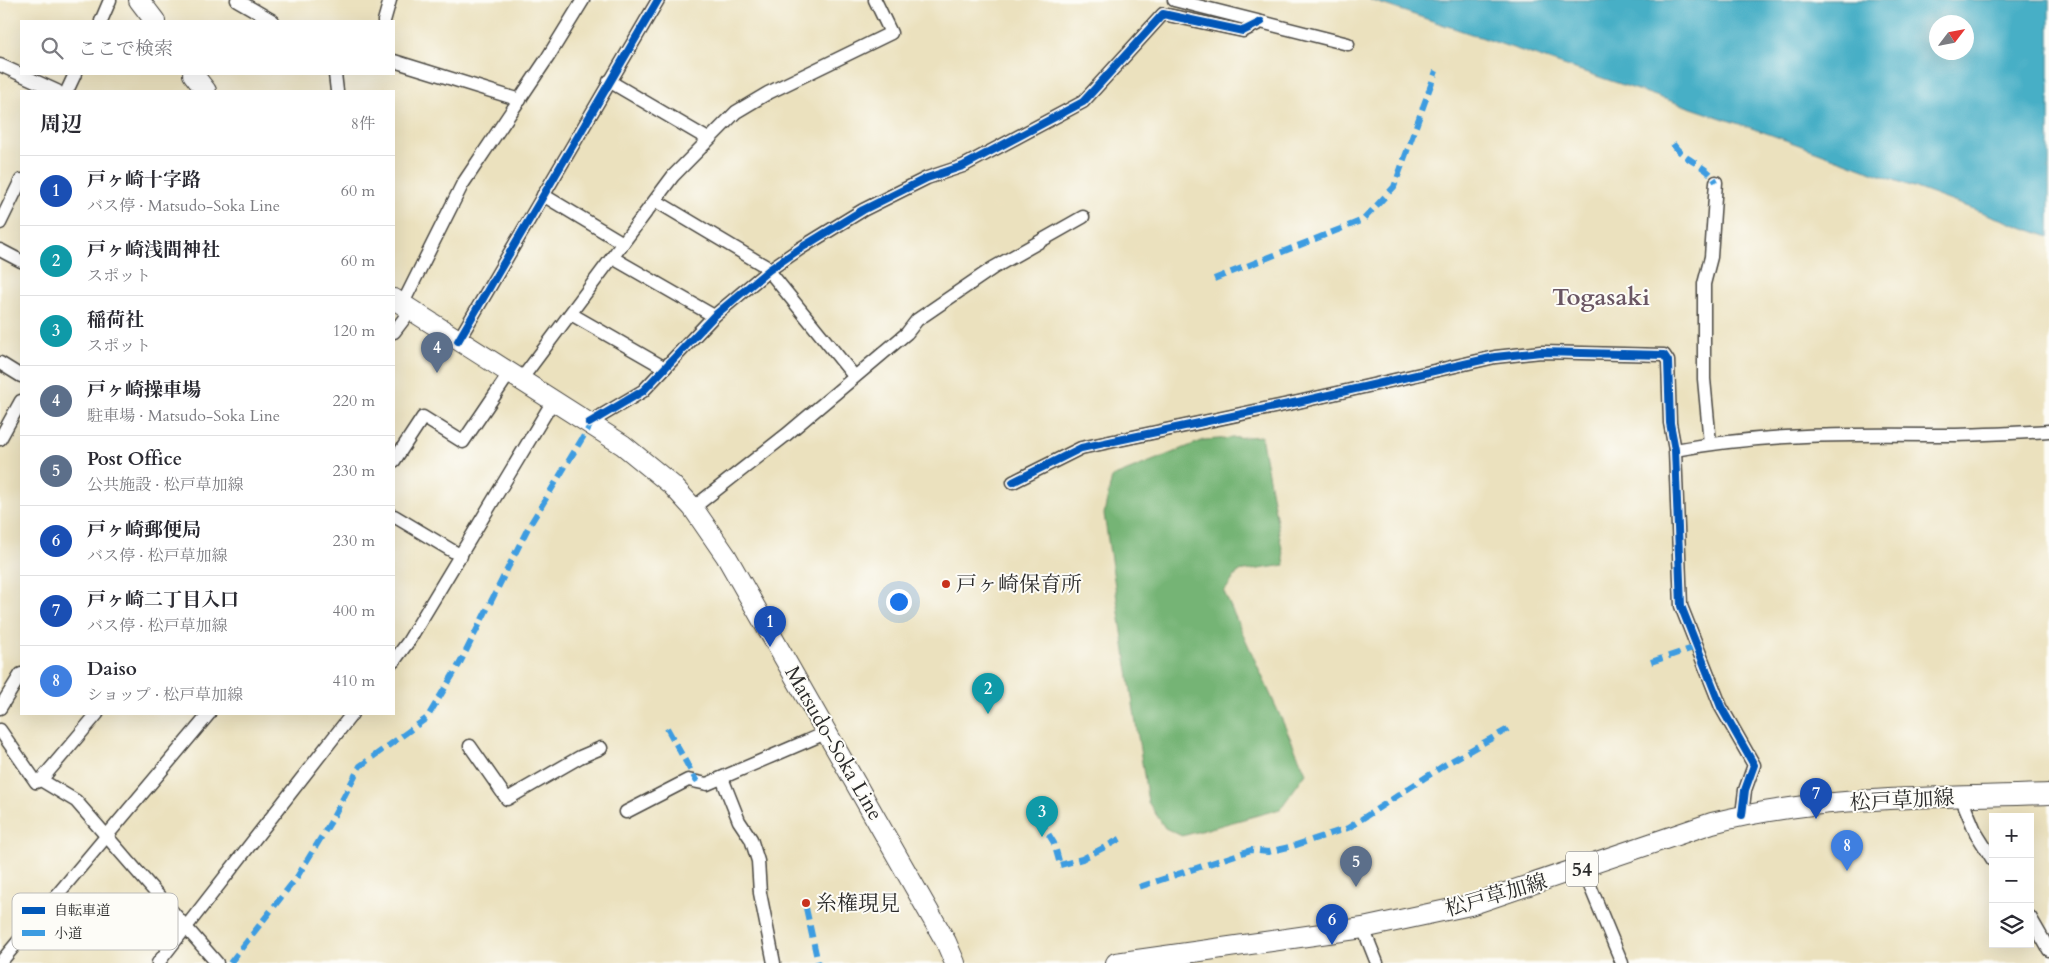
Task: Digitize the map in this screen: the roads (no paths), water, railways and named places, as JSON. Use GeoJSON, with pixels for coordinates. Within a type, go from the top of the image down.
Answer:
{"type":"FeatureCollection","features":[{"type":"Feature","properties":{"kind":"main road"},"geometry":{"type":"LineString","coordinates":[[139,0],[154,20]]}},
{"type":"Feature","properties":{"kind":"main road"},"geometry":{"type":"LineString","coordinates":[[194,75],[205,90]]}},
{"type":"Feature","properties":{"kind":"main road","name":"Matsudo-Soka Line"},"geometry":{"type":"LineString","coordinates":[[402,305],[647,462],[693,508],[726,556],[828,732],[946,942],[955,963]]}},
{"type":"Feature","properties":{"kind":"main road","name":"松戸草加線"},"geometry":{"type":"LineString","coordinates":[[1116,963],[1144,961],[1363,928],[1470,905],[1583,869],[1712,823],[1742,815],[1854,802],[2049,794]]}},
{"type":"Feature","properties":{"kind":"street"},"geometry":{"type":"LineString","coordinates":[[101,20],[110,0]]}},
{"type":"Feature","properties":{"kind":"street"},"geometry":{"type":"LineString","coordinates":[[237,0],[271,20]]}},
{"type":"Feature","properties":{"kind":"street"},"geometry":{"type":"LineString","coordinates":[[384,20],[390,0]]}},
{"type":"Feature","properties":{"kind":"street"},"geometry":{"type":"LineString","coordinates":[[395,329],[402,305],[462,184],[520,100],[583,0]]}},
{"type":"Feature","properties":{"kind":"street"},"geometry":{"type":"LineString","coordinates":[[458,341],[658,0]]}},
{"type":"Feature","properties":{"kind":"street"},"geometry":{"type":"LineString","coordinates":[[395,459],[423,417],[463,442],[515,377],[571,314],[674,176],[708,138],[736,112],[768,93],[891,33],[875,0]]}},
{"type":"Feature","properties":{"kind":"street"},"geometry":{"type":"LineString","coordinates":[[1174,0],[1348,44]]}},
{"type":"Feature","properties":{"kind":"street"},"geometry":{"type":"LineString","coordinates":[[588,423],[643,391],[714,316],[769,270],[863,210],[928,178],[963,166],[1082,102],[1162,14],[1243,31],[1261,22]]}},
{"type":"Feature","properties":{"kind":"street"},"geometry":{"type":"LineString","coordinates":[[395,62],[520,100]]}},
{"type":"Feature","properties":{"kind":"street"},"geometry":{"type":"LineString","coordinates":[[0,65],[20,74]]}},
{"type":"Feature","properties":{"kind":"street"},"geometry":{"type":"LineString","coordinates":[[22,75],[55,90]]}},
{"type":"Feature","properties":{"kind":"street"},"geometry":{"type":"LineString","coordinates":[[68,90],[75,75]]}},
{"type":"Feature","properties":{"kind":"street"},"geometry":{"type":"LineString","coordinates":[[335,75],[338,90]]}},
{"type":"Feature","properties":{"kind":"street"},"geometry":{"type":"LineString","coordinates":[[610,81],[708,138]]}},
{"type":"Feature","properties":{"kind":"street"},"geometry":{"type":"LineString","coordinates":[[0,224],[20,182]]}},
{"type":"Feature","properties":{"kind":"street"},"geometry":{"type":"LineString","coordinates":[[1710,443],[1704,379],[1704,284],[1711,258],[1716,182]]}},
{"type":"Feature","properties":{"kind":"street"},"geometry":{"type":"LineString","coordinates":[[543,195],[623,243]]}},
{"type":"Feature","properties":{"kind":"street"},"geometry":{"type":"LineString","coordinates":[[656,201],[765,266],[854,376]]}},
{"type":"Feature","properties":{"kind":"street"},"geometry":{"type":"LineString","coordinates":[[693,508],[786,435],[907,333],[918,320],[993,268],[1083,217]]}},
{"type":"Feature","properties":{"kind":"street"},"geometry":{"type":"LineString","coordinates":[[0,250],[20,260]]}},
{"type":"Feature","properties":{"kind":"street"},"geometry":{"type":"LineString","coordinates":[[613,258],[714,316]]}},
{"type":"Feature","properties":{"kind":"street"},"geometry":{"type":"LineString","coordinates":[[571,314],[665,368]]}},
{"type":"Feature","properties":{"kind":"street"},"geometry":{"type":"LineString","coordinates":[[1013,482],[1081,448],[1298,402],[1495,357],[1541,352],[1664,355],[1668,361],[1670,423],[1675,450],[1681,606],[1722,707],[1754,765],[1744,790],[1742,815]]}},
{"type":"Feature","properties":{"kind":"street"},"geometry":{"type":"LineString","coordinates":[[0,363],[20,375]]}},
{"type":"Feature","properties":{"kind":"street"},"geometry":{"type":"LineString","coordinates":[[395,659],[408,642],[553,402]]}},
{"type":"Feature","properties":{"kind":"street"},"geometry":{"type":"LineString","coordinates":[[0,439],[20,403]]}},
{"type":"Feature","properties":{"kind":"street"},"geometry":{"type":"LineString","coordinates":[[1675,450],[1710,443],[1852,433],[1948,435],[2049,431]]}},
{"type":"Feature","properties":{"kind":"street"},"geometry":{"type":"LineString","coordinates":[[395,517],[460,556]]}},
{"type":"Feature","properties":{"kind":"street"},"geometry":{"type":"LineString","coordinates":[[0,708],[20,676]]}},
{"type":"Feature","properties":{"kind":"street"},"geometry":{"type":"LineString","coordinates":[[0,730],[36,782],[41,780],[95,715]]}},
{"type":"Feature","properties":{"kind":"street"},"geometry":{"type":"LineString","coordinates":[[60,893],[208,715]]}},
{"type":"Feature","properties":{"kind":"street"},"geometry":{"type":"LineString","coordinates":[[178,937],[351,715]]}},
{"type":"Feature","properties":{"kind":"street"},"geometry":{"type":"LineString","coordinates":[[626,812],[688,780],[707,784],[828,732]]}},
{"type":"Feature","properties":{"kind":"street"},"geometry":{"type":"LineString","coordinates":[[470,746],[507,799],[580,757],[601,748]]}},
{"type":"Feature","properties":{"kind":"street"},"geometry":{"type":"LineString","coordinates":[[722,778],[738,821],[751,839],[758,861],[760,893],[774,963]]}},
{"type":"Feature","properties":{"kind":"street"},"geometry":{"type":"LineString","coordinates":[[41,780],[76,802],[157,893]]}},
{"type":"Feature","properties":{"kind":"street"},"geometry":{"type":"LineString","coordinates":[[1961,797],[1976,833],[1992,858]]}},
{"type":"Feature","properties":{"kind":"street"},"geometry":{"type":"LineString","coordinates":[[1583,869],[1622,963]]}},
{"type":"Feature","properties":{"kind":"street"},"geometry":{"type":"LineString","coordinates":[[178,918],[217,963]]}},
{"type":"Feature","properties":{"kind":"street"},"geometry":{"type":"LineString","coordinates":[[2034,924],[2049,950]]}},
{"type":"Feature","properties":{"kind":"street"},"geometry":{"type":"LineString","coordinates":[[1363,928],[1377,963]]}},
{"type":"Feature","properties":{"kind":"street"},"geometry":{"type":"LineString","coordinates":[[0,963],[12,949]]}},
{"type":"Feature","properties":{"kind":"street"},"geometry":{"type":"LineString","coordinates":[[158,963],[168,950]]}},
{"type":"Feature","properties":{"kind":"water"},"geometry":{"type":"Polygon","coordinates":[[[1370,0],[2049,0],[2049,237],[1769,134],[1370,0]]]}},
{"type":"Feature","properties":{"kind":"place","name":"戸ヶ崎操車場"},"geometry":{"type":"Point","coordinates":[437,373]}},
{"type":"Feature","properties":{"kind":"place","name":"戸ヶ崎保育所"},"geometry":{"type":"Point","coordinates":[946,584]}},
{"type":"Feature","properties":{"kind":"place","name":"戸ヶ崎十字路"},"geometry":{"type":"Point","coordinates":[770,647]}},
{"type":"Feature","properties":{"kind":"place","name":"戸ヶ崎浅間神社"},"geometry":{"type":"Point","coordinates":[988,714]}},
{"type":"Feature","properties":{"kind":"place","name":"戸ヶ崎二丁目入口"},"geometry":{"type":"Point","coordinates":[1816,819]}},
{"type":"Feature","properties":{"kind":"place","name":"稲荷社"},"geometry":{"type":"Point","coordinates":[1042,837]}},
{"type":"Feature","properties":{"kind":"place","name":"Daiso"},"geometry":{"type":"Point","coordinates":[1847,871]}},
{"type":"Feature","properties":{"kind":"place","name":"Post Office"},"geometry":{"type":"Point","coordinates":[1356,887]}},
{"type":"Feature","properties":{"kind":"place","name":"糸権現見"},"geometry":{"type":"Point","coordinates":[806,903]}},
{"type":"Feature","properties":{"kind":"place","name":"戸ヶ崎郵便局"},"geometry":{"type":"Point","coordinates":[1332,945]}},
{"type":"Feature","properties":{"kind":"district","name":"Togasaki"},"geometry":{"type":"Point","coordinates":[1601,297]}}]}
